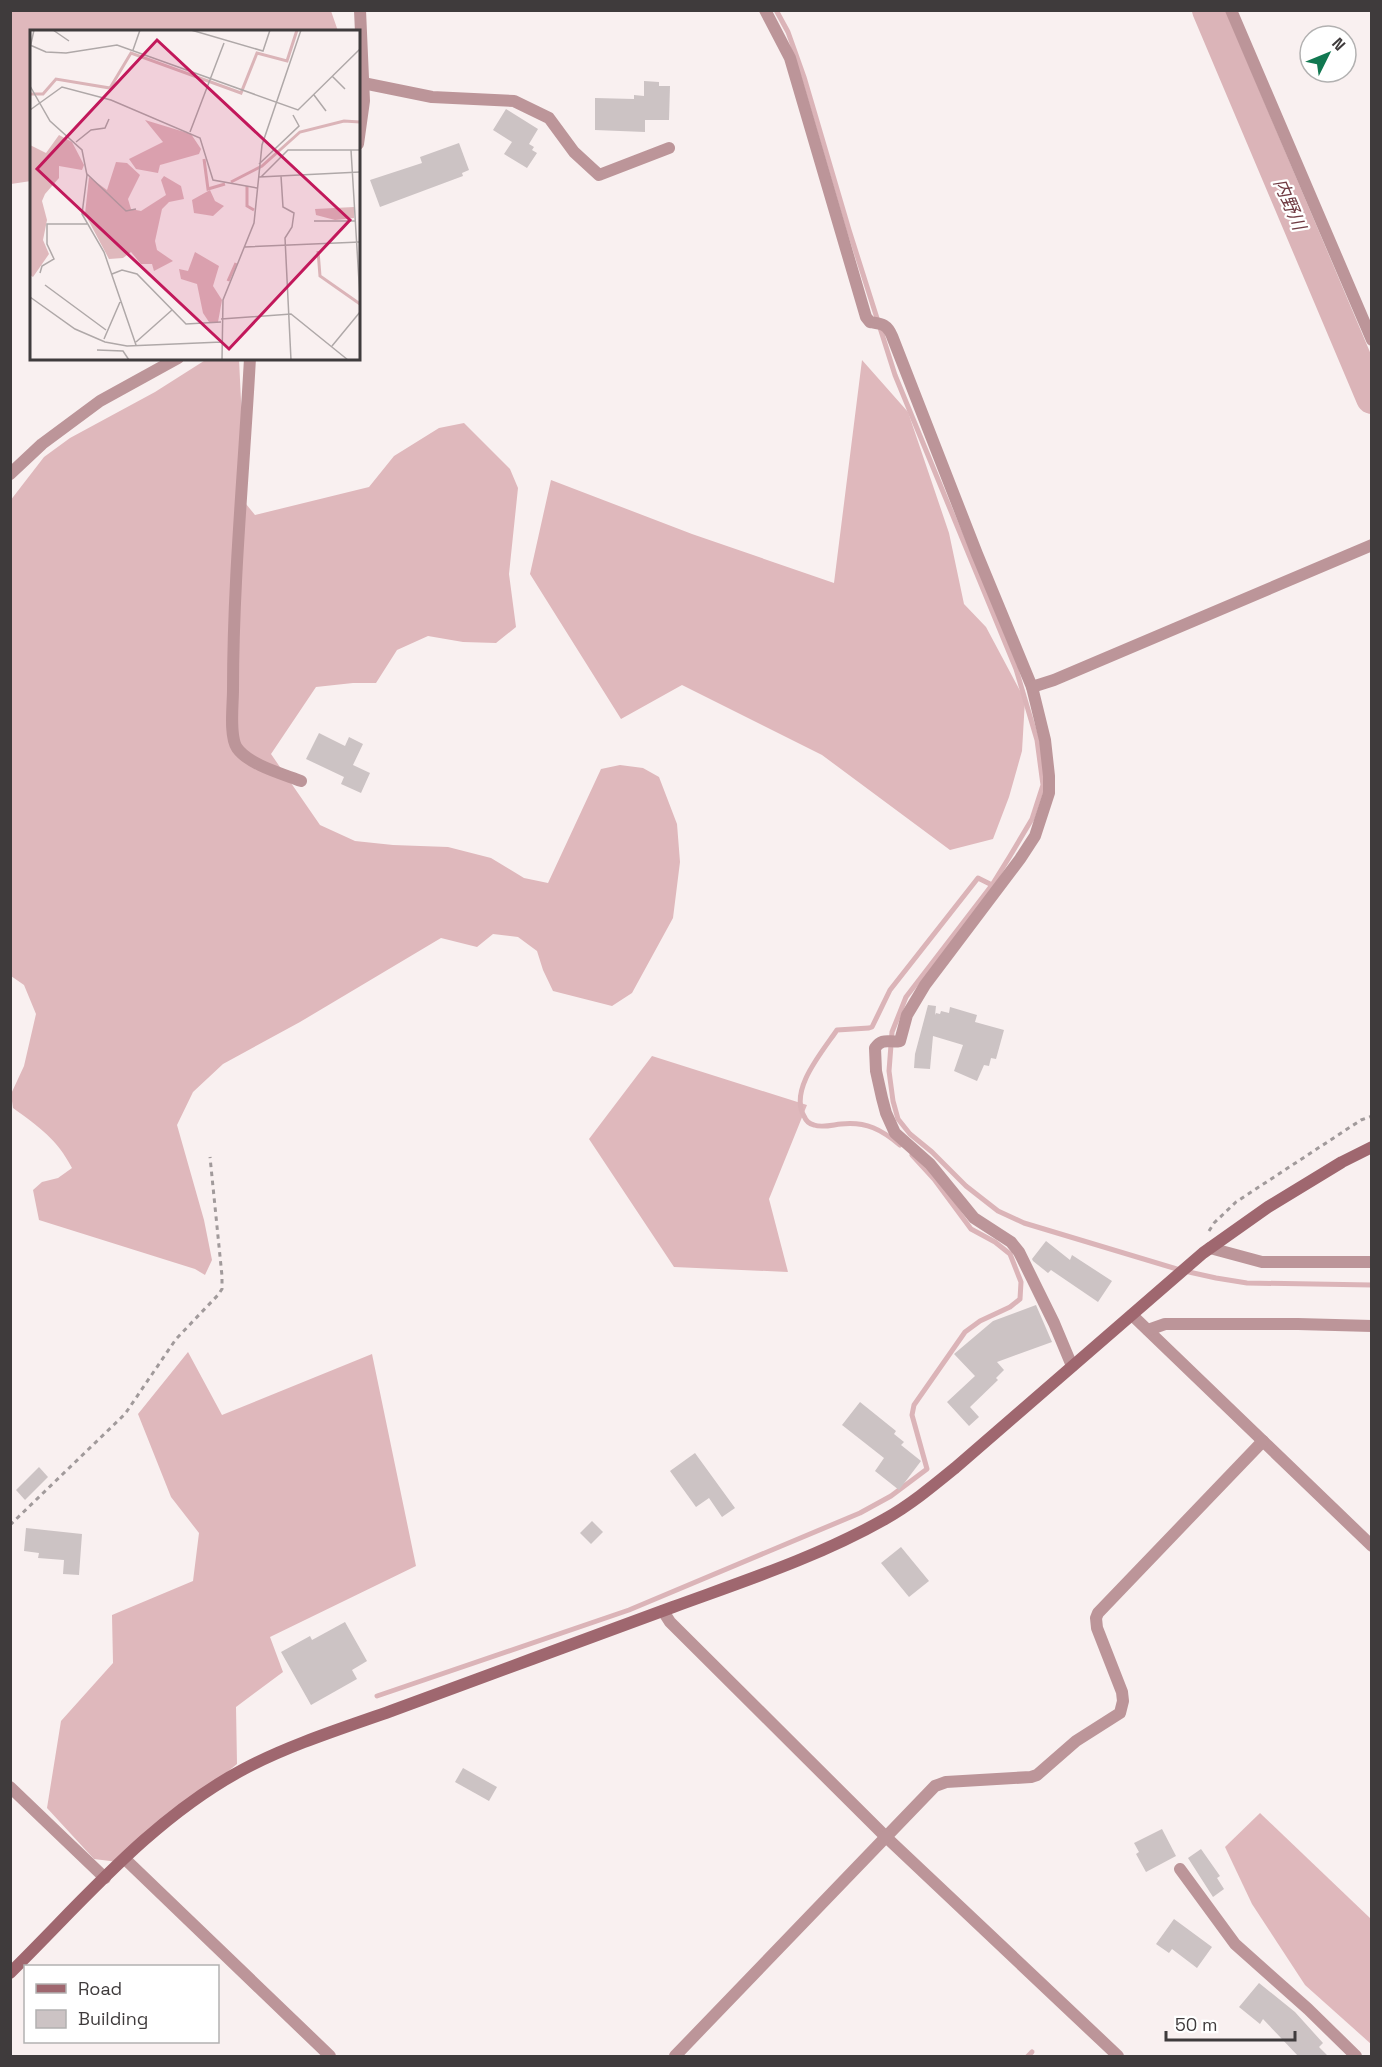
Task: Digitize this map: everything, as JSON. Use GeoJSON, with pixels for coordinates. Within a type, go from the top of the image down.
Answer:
{"type":"FeatureCollection","features":[{"type":"Feature","properties":{"kind":"street"},"geometry":{"type":"LineString","coordinates":[[360,10],[364,101],[360,130]]}},
{"type":"Feature","properties":{"kind":"street"},"geometry":{"type":"LineString","coordinates":[[765,10],[790,58],[866,317],[870,322],[883,324],[892,336],[1032,687],[1045,740],[1049,776],[1049,793],[1035,836],[925,985],[907,1015],[900,1041],[886,1040],[875,1048],[874,1054],[882,1098],[895,1133],[930,1164],[974,1218],[1005,1237],[1015,1247],[1054,1323],[1072,1366]]}},
{"type":"Feature","properties":{"kind":"street"},"geometry":{"type":"LineString","coordinates":[[1231,10],[1371,340]]}},
{"type":"Feature","properties":{"kind":"street"},"geometry":{"type":"LineString","coordinates":[[363,82],[432,97],[514,101],[549,118],[574,152],[598,175],[669,148]]}},
{"type":"Feature","properties":{"kind":"street"},"geometry":{"type":"LineString","coordinates":[[10,474],[42,444],[100,401],[174,360]]}},
{"type":"Feature","properties":{"kind":"street"},"geometry":{"type":"LineString","coordinates":[[250,360],[233,657],[235,743],[243,754],[262,766],[302,781]]}},
{"type":"Feature","properties":{"kind":"street"},"geometry":{"type":"LineString","coordinates":[[1032,687],[1054,680],[1371,545]]}},
{"type":"Feature","properties":{"kind":"street"},"geometry":{"type":"LineString","coordinates":[[10,1973],[125,1858],[167,1820],[212,1787],[246,1767],[384,1713],[783,1566],[885,1519],[955,1468],[1198,1257],[1296,1189],[1371,1147]]}},
{"type":"Feature","properties":{"kind":"street"},"geometry":{"type":"LineString","coordinates":[[1210,1248],[1262,1262],[1371,1262]]}},
{"type":"Feature","properties":{"kind":"street"},"geometry":{"type":"LineString","coordinates":[[1132,1315],[1371,1546]]}},
{"type":"Feature","properties":{"kind":"street"},"geometry":{"type":"LineString","coordinates":[[1148,1330],[1165,1324],[1371,1326]]}},
{"type":"Feature","properties":{"kind":"street"},"geometry":{"type":"LineString","coordinates":[[675,2056],[929,1791],[940,1783],[1031,1777],[1082,1737],[1120,1713],[1124,1701],[1096,1628],[1098,1613],[1263,1441]]}},
{"type":"Feature","properties":{"kind":"street"},"geometry":{"type":"LineString","coordinates":[[663,1611],[670,1622],[886,1837],[1118,2056]]}},
{"type":"Feature","properties":{"kind":"street"},"geometry":{"type":"LineString","coordinates":[[10,1787],[105,1878]]}},
{"type":"Feature","properties":{"kind":"street"},"geometry":{"type":"LineString","coordinates":[[125,1858],[330,2056]]}},
{"type":"Feature","properties":{"kind":"street"},"geometry":{"type":"LineString","coordinates":[[1180,1869],[1235,1944],[1308,2009],[1356,2056]]}},
{"type":"Feature","properties":{"kind":"path"},"geometry":{"type":"LineString","coordinates":[[1198,1257],[1203,1238],[1214,1223],[1236,1202],[1361,1120],[1371,1116]]}},
{"type":"Feature","properties":{"kind":"path"},"geometry":{"type":"LineString","coordinates":[[10,1525],[125,1414],[176,1339],[222,1288],[210,1157]]}},
{"type":"Feature","properties":{"kind":"shaded area"},"geometry":{"type":"Polygon","coordinates":[[[10,11],[331,11],[338,30],[30,30],[30,181],[11,184],[10,11]]]}},
{"type":"Feature","properties":{"kind":"shaded area"},"geometry":{"type":"Polygon","coordinates":[[[205,360],[239,360],[246,504],[255,515],[369,487],[394,456],[439,428],[464,423],[510,469],[518,488],[509,574],[516,627],[496,643],[463,642],[428,636],[397,650],[376,683],[316,687],[271,754],[320,825],[355,841],[448,847],[491,858],[524,878],[548,883],[601,769],[620,765],[643,768],[659,777],[677,824],[680,862],[673,918],[632,993],[612,1006],[553,991],[537,951],[518,937],[493,934],[477,947],[441,938],[300,1022],[223,1064],[193,1092],[177,1125],[204,1220],[212,1260],[205,1275],[195,1269],[39,1220],[33,1190],[42,1182],[58,1178],[72,1168],[54,1141],[13,1108],[11,1094],[24,1066],[36,1014],[24,985],[11,976],[10,501],[44,457],[70,438],[155,392],[205,360]]]}},
{"type":"Feature","properties":{"kind":"shaded area"},"geometry":{"type":"Polygon","coordinates":[[[862,360],[908,412],[949,533],[964,604],[986,627],[1025,700],[1022,751],[1009,797],[993,839],[950,850],[822,755],[682,685],[621,719],[530,574],[551,480],[692,534],[834,583],[862,360]]]}},
{"type":"Feature","properties":{"kind":"shaded area"},"geometry":{"type":"Polygon","coordinates":[[[652,1056],[807,1105],[769,1199],[788,1272],[674,1267],[589,1139],[652,1056]]]}},
{"type":"Feature","properties":{"kind":"shaded area"},"geometry":{"type":"Polygon","coordinates":[[[188,1352],[222,1415],[372,1354],[416,1566],[270,1637],[283,1672],[236,1707],[237,1764],[118,1862],[94,1859],[47,1808],[61,1721],[113,1663],[112,1615],[193,1581],[199,1533],[171,1497],[138,1414],[188,1352]]]}},
{"type":"Feature","properties":{"kind":"shaded area"},"geometry":{"type":"Polygon","coordinates":[[[1260,1813],[1371,1919],[1371,2044],[1305,1985],[1252,1904],[1225,1847],[1260,1813]]]}},
{"type":"Feature","properties":{"kind":"building"},"geometry":{"type":"Polygon","coordinates":[[[644,81],[659,82],[659,86],[670,86],[669,120],[645,120],[645,132],[595,130],[595,98],[634,99],[634,95],[644,96],[644,81]]]}},
{"type":"Feature","properties":{"kind":"building"},"geometry":{"type":"Polygon","coordinates":[[[506,109],[538,129],[529,144],[537,153],[527,168],[504,154],[512,142],[493,130],[506,109]]]}},
{"type":"Feature","properties":{"kind":"building"},"geometry":{"type":"Polygon","coordinates":[[[459,143],[469,170],[462,173],[463,176],[380,207],[370,180],[422,163],[420,157],[459,143]]]}},
{"type":"Feature","properties":{"kind":"building"},"geometry":{"type":"Polygon","coordinates":[[[319,733],[345,746],[349,737],[363,744],[353,765],[370,773],[361,793],[341,784],[344,777],[306,759],[319,733]]]}},
{"type":"Feature","properties":{"kind":"building"},"geometry":{"type":"Polygon","coordinates":[[[928,1005],[936,1006],[935,1015],[940,1014],[941,1011],[949,1013],[950,1007],[977,1015],[975,1022],[1004,1030],[996,1059],[991,1058],[989,1066],[984,1065],[977,1081],[954,1071],[963,1045],[933,1036],[930,1069],[914,1068],[915,1054],[928,1005]]]}},
{"type":"Feature","properties":{"kind":"building"},"geometry":{"type":"Polygon","coordinates":[[[1046,1241],[1070,1260],[1072,1255],[1112,1281],[1098,1302],[1051,1270],[1048,1273],[1033,1261],[1032,1259],[1046,1241]]]}},
{"type":"Feature","properties":{"kind":"building"},"geometry":{"type":"Polygon","coordinates":[[[1036,1305],[1052,1342],[997,1362],[1004,1370],[996,1378],[998,1380],[970,1407],[979,1417],[969,1426],[947,1402],[975,1376],[954,1354],[993,1321],[1036,1305]]]}},
{"type":"Feature","properties":{"kind":"building"},"geometry":{"type":"Polygon","coordinates":[[[860,1402],[896,1431],[894,1434],[904,1442],[901,1445],[921,1461],[899,1490],[875,1471],[884,1458],[842,1425],[860,1402]]]}},
{"type":"Feature","properties":{"kind":"building"},"geometry":{"type":"Polygon","coordinates":[[[695,1453],[735,1508],[722,1517],[709,1498],[696,1507],[670,1471],[695,1453]]]}},
{"type":"Feature","properties":{"kind":"building"},"geometry":{"type":"Polygon","coordinates":[[[39,1467],[48,1477],[25,1500],[16,1490],[39,1467]]]}},
{"type":"Feature","properties":{"kind":"building"},"geometry":{"type":"Polygon","coordinates":[[[592,1521],[603,1532],[591,1544],[580,1533],[592,1521]]]}},
{"type":"Feature","properties":{"kind":"building"},"geometry":{"type":"Polygon","coordinates":[[[26,1528],[82,1534],[79,1575],[63,1574],[64,1560],[38,1558],[39,1553],[24,1551],[26,1528]]]}},
{"type":"Feature","properties":{"kind":"building"},"geometry":{"type":"Polygon","coordinates":[[[901,1547],[929,1581],[909,1597],[881,1563],[901,1547]]]}},
{"type":"Feature","properties":{"kind":"building"},"geometry":{"type":"Polygon","coordinates":[[[345,1622],[367,1661],[352,1670],[357,1679],[311,1705],[281,1652],[310,1636],[312,1640],[345,1622]]]}},
{"type":"Feature","properties":{"kind":"building"},"geometry":{"type":"Polygon","coordinates":[[[463,1768],[497,1787],[489,1801],[455,1782],[463,1768]]]}},
{"type":"Feature","properties":{"kind":"building"},"geometry":{"type":"Polygon","coordinates":[[[1162,1829],[1176,1856],[1146,1872],[1136,1854],[1139,1852],[1134,1843],[1162,1829]]]}},
{"type":"Feature","properties":{"kind":"building"},"geometry":{"type":"Polygon","coordinates":[[[1201,1849],[1220,1876],[1217,1878],[1224,1889],[1213,1897],[1188,1858],[1201,1849]]]}},
{"type":"Feature","properties":{"kind":"building"},"geometry":{"type":"Polygon","coordinates":[[[1174,1919],[1212,1947],[1197,1968],[1172,1949],[1169,1953],[1156,1944],[1174,1919]]]}},
{"type":"Feature","properties":{"kind":"building"},"geometry":{"type":"Polygon","coordinates":[[[1259,1983],[1295,2012],[1323,2043],[1319,2047],[1328,2056],[1298,2056],[1263,2019],[1260,2024],[1239,2007],[1259,1983]]]}},
{"type":"Feature","properties":{"kind":"waterway"},"geometry":{"type":"LineString","coordinates":[[776,10],[788,32],[804,77],[895,375],[1016,669],[1037,740],[1043,785],[1032,819],[992,885],[906,997],[892,1032],[889,1071],[898,1119],[910,1134],[966,1186],[998,1211],[1024,1223],[1180,1270],[1216,1278],[1247,1283],[1372,1285]]}},
{"type":"Feature","properties":{"kind":"waterway","name":"内野川"},"geometry":{"type":"LineString","coordinates":[[1208,10],[1372,398]]}},
{"type":"Feature","properties":{"kind":"waterway"},"geometry":{"type":"LineString","coordinates":[[900,1145],[887,1135],[866,1125],[850,1123],[812,1125],[805,1118],[800,1106],[804,1083],[816,1060],[837,1030],[872,1027],[890,990],[978,878],[992,885]]}},
{"type":"Feature","properties":{"kind":"waterway"},"geometry":{"type":"LineString","coordinates":[[377,1696],[629,1610],[860,1513],[891,1496],[927,1469],[912,1415],[914,1405],[965,1332],[1020,1299],[1021,1282],[1010,1254],[995,1242],[971,1229],[934,1179],[912,1155]]}},
{"type":"Feature","properties":{"kind":"waterway"},"geometry":{"type":"LineString","coordinates":[[1028,2056],[1032,2052]]}}]}
